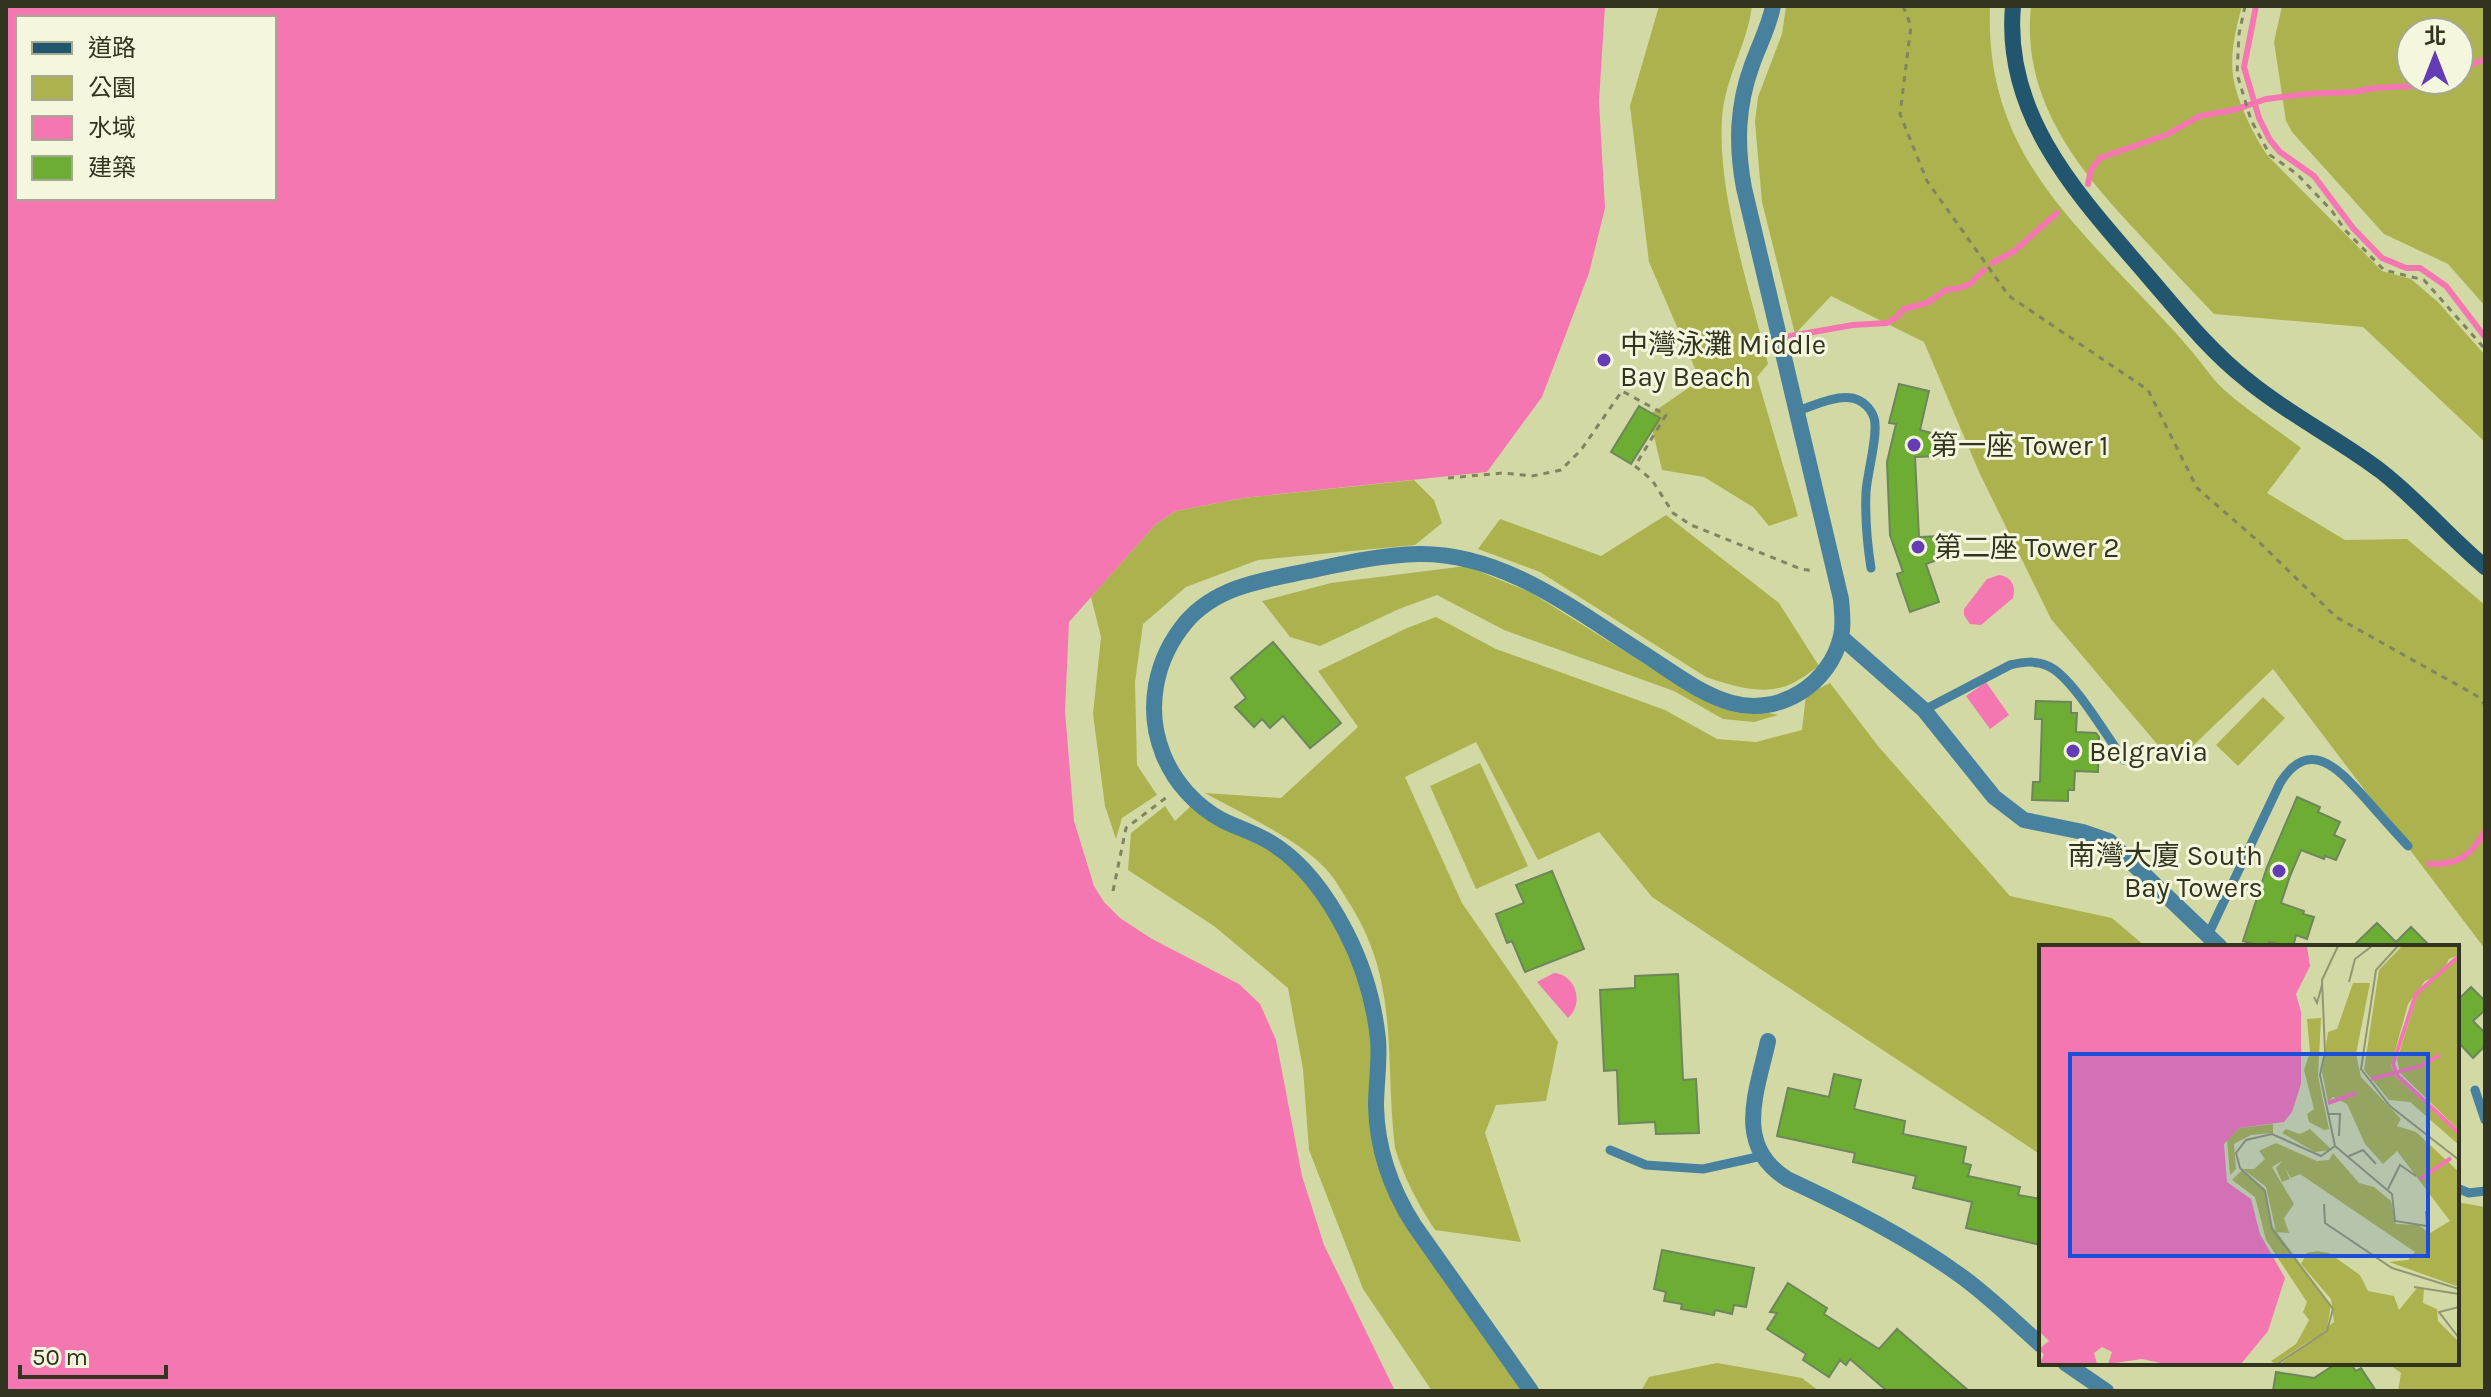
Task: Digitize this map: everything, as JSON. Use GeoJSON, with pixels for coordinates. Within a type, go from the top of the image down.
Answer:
{"type":"FeatureCollection","features":[{"type":"Feature","properties":{"kind":"main road"},"geometry":{"type":"LineString","coordinates":[[2013,6],[2015,59],[2029,113],[2056,163],[2087,205],[2208,345],[2236,372],[2384,474],[2485,567]]}},
{"type":"Feature","properties":{"kind":"street"},"geometry":{"type":"LineString","coordinates":[[1531,1391],[1414,1225],[1392,1184],[1383,1160],[1378,1127],[1375,1022],[1360,965],[1339,918],[1291,857],[1262,837],[1213,814],[1182,786],[1162,753],[1153,697],[1163,660],[1176,635],[1203,606],[1231,589],[1270,578],[1387,556],[1440,555],[1474,561],[1506,572],[1699,688],[1742,705],[1777,702],[1809,687],[1828,667],[1841,637],[1841,599],[1744,188],[1738,145],[1738,122],[1744,89],[1773,6]]}},
{"type":"Feature","properties":{"kind":"street"},"geometry":{"type":"LineString","coordinates":[[1841,637],[1924,710],[1994,797],[2024,820],[2083,832],[2109,841],[2214,941]]}},
{"type":"Feature","properties":{"kind":"street"},"geometry":{"type":"LineString","coordinates":[[1768,1041],[1752,1117],[1753,1133],[1762,1156],[1774,1171],[1936,1259],[1964,1278],[2039,1343]]}},
{"type":"Feature","properties":{"kind":"street"},"geometry":{"type":"LineString","coordinates":[[2068,1365],[2106,1391]]}},
{"type":"Feature","properties":{"kind":"lane"},"geometry":{"type":"LineString","coordinates":[[1797,411],[1841,397],[1854,398],[1866,404],[1874,415],[1876,427],[1869,466],[1866,517],[1871,568]]}},
{"type":"Feature","properties":{"kind":"lane"},"geometry":{"type":"LineString","coordinates":[[1924,710],[2010,665],[2036,662],[2048,666],[2068,681],[2124,760]]}},
{"type":"Feature","properties":{"kind":"lane"},"geometry":{"type":"LineString","coordinates":[[2214,941],[2280,783],[2296,765],[2316,760],[2339,770],[2408,846]]}},
{"type":"Feature","properties":{"kind":"lane"},"geometry":{"type":"LineString","coordinates":[[2475,1090],[2485,1120]]}},
{"type":"Feature","properties":{"kind":"lane"},"geometry":{"type":"LineString","coordinates":[[1610,1150],[1646,1165],[1703,1169],[1762,1156]]}},
{"type":"Feature","properties":{"kind":"lane"},"geometry":{"type":"LineString","coordinates":[[2459,1189],[2469,1193],[2485,1191]]}},
{"type":"Feature","properties":{"kind":"path"},"geometry":{"type":"LineString","coordinates":[[1903,6],[1911,26],[1900,114],[1927,181],[2009,296],[2148,390],[2197,488],[2258,541],[2336,617],[2477,696],[2485,705]]}},
{"type":"Feature","properties":{"kind":"path"},"geometry":{"type":"LineString","coordinates":[[2245,6],[2239,34],[2237,74],[2248,111],[2270,155],[2297,174],[2384,270],[2424,280],[2485,349]]}},
{"type":"Feature","properties":{"kind":"path"},"geometry":{"type":"LineString","coordinates":[[1448,478],[1503,473],[1532,476],[1561,470],[1581,450],[1622,391],[1666,415],[1635,466],[1652,480],[1667,506],[1680,518],[1801,569],[1815,571],[1835,567]]}},
{"type":"Feature","properties":{"kind":"path"},"geometry":{"type":"LineString","coordinates":[[1113,891],[1126,828],[1182,786]]}},
{"type":"Feature","properties":{"kind":"green space"},"geometry":{"type":"Polygon","coordinates":[[[1659,6],[1752,6],[1724,103],[1722,147],[1736,241],[1768,364],[1757,377],[1798,516],[1769,526],[1753,507],[1704,477],[1662,470],[1649,415],[1700,380],[1649,262],[1630,106],[1659,6]]]}},
{"type":"Feature","properties":{"kind":"green space"},"geometry":{"type":"Polygon","coordinates":[[[1786,6],[1990,6],[1992,53],[2000,96],[2014,134],[2056,201],[2219,385],[2301,448],[2267,493],[2345,540],[2407,539],[2485,605],[2485,949],[2273,669],[2174,764],[2051,619],[1979,472],[1924,342],[1831,296],[1795,334],[1762,202],[1755,122],[1758,97],[1782,34],[1786,6]]]}},
{"type":"Feature","properties":{"kind":"green space"},"geometry":{"type":"Polygon","coordinates":[[[2031,6],[2242,6],[2233,49],[2233,75],[2242,106],[2257,139],[2268,156],[2382,271],[2411,279],[2438,302],[2485,355],[2485,442],[2363,327],[2214,314],[2116,209],[2075,158],[2058,131],[2035,72],[2030,40],[2031,6]]]}},
{"type":"Feature","properties":{"kind":"green space"},"geometry":{"type":"Polygon","coordinates":[[[2282,6],[2485,6],[2485,306],[2448,264],[2384,234],[2292,132],[2286,121],[2274,42],[2282,6]]]}},
{"type":"Feature","properties":{"kind":"green space"},"geometry":{"type":"Polygon","coordinates":[[[1414,480],[1434,500],[1442,523],[1415,545],[1258,560],[1186,587],[1143,624],[1135,682],[1137,765],[1157,795],[1122,818],[1116,839],[1105,806],[1093,714],[1101,637],[1091,597],[1156,524],[1176,511],[1243,498],[1414,480]]]}},
{"type":"Feature","properties":{"kind":"green space"},"geometry":{"type":"Polygon","coordinates":[[[1666,515],[1779,603],[1819,666],[1793,683],[1772,689],[1738,687],[1706,677],[1540,572],[1478,549],[1500,519],[1601,556],[1666,515]]]}},
{"type":"Feature","properties":{"kind":"green space"},"geometry":{"type":"Polygon","coordinates":[[[1466,566],[1530,592],[1696,696],[1778,715],[1754,722],[1723,719],[1674,691],[1504,630],[1437,595],[1320,646],[1290,637],[1262,601],[1331,583],[1466,566]]]}},
{"type":"Feature","properties":{"kind":"green space"},"geometry":{"type":"Polygon","coordinates":[[[1436,617],[1496,649],[1665,710],[1717,739],[1756,742],[1802,730],[1806,695],[1830,683],[1878,746],[2010,896],[2112,918],[2144,945],[2039,945],[2039,1154],[1652,897],[1599,832],[1538,860],[1476,742],[1405,777],[1462,903],[1558,1042],[1546,1101],[1496,1105],[1485,1133],[1521,1242],[1435,1230],[1412,1190],[1395,1148],[1383,989],[1363,929],[1334,878],[1314,858],[1268,827],[1205,793],[1281,798],[1358,727],[1318,671],[1436,617]]]}},
{"type":"Feature","properties":{"kind":"green space"},"geometry":{"type":"Polygon","coordinates":[[[2263,697],[2285,718],[2238,766],[2216,745],[2263,697]]]}},
{"type":"Feature","properties":{"kind":"green space"},"geometry":{"type":"Polygon","coordinates":[[[1480,763],[1528,866],[1476,889],[1430,786],[1480,763]]]}},
{"type":"Feature","properties":{"kind":"green space"},"geometry":{"type":"Polygon","coordinates":[[[1195,802],[1300,864],[1366,969],[1388,1173],[1530,1391],[1432,1391],[1363,1289],[1309,1150],[1303,1069],[1288,988],[1214,926],[1128,870],[1131,833],[1165,806],[1175,821],[1195,802]]]}},
{"type":"Feature","properties":{"kind":"green space"},"geometry":{"type":"Polygon","coordinates":[[[2459,1202],[2485,1207],[2485,1391],[2398,1391],[2401,1373],[2390,1365],[2459,1365],[2459,1202]]]}},
{"type":"Feature","properties":{"kind":"green space"},"geometry":{"type":"Polygon","coordinates":[[[1717,1363],[1802,1378],[1819,1391],[1641,1391],[1649,1377],[1717,1363]]]}},
{"type":"Feature","properties":{"kind":"water"},"geometry":{"type":"Polygon","coordinates":[[[6,6],[1605,6],[1599,101],[1605,208],[1589,273],[1542,397],[1487,472],[1243,498],[1176,511],[1156,524],[1069,622],[1065,711],[1074,821],[1094,886],[1120,918],[1152,939],[1239,984],[1260,1004],[1276,1040],[1302,1176],[1324,1245],[1395,1391],[6,1391],[6,6]]]}},
{"type":"Feature","properties":{"kind":"water"},"geometry":{"type":"Polygon","coordinates":[[[1999,575],[2012,583],[2013,598],[1981,625],[1970,624],[1964,609],[1987,579],[1999,575]]]}},
{"type":"Feature","properties":{"kind":"water"},"geometry":{"type":"Polygon","coordinates":[[[1986,682],[2009,715],[1990,729],[1966,696],[1986,682]]]}},
{"type":"Feature","properties":{"kind":"water"},"geometry":{"type":"Polygon","coordinates":[[[1554,973],[1568,979],[1576,991],[1576,1005],[1568,1018],[1537,982],[1554,973]]]}},
{"type":"Feature","properties":{"kind":"building"},"geometry":{"type":"Polygon","coordinates":[[[1899,384],[1929,391],[1920,430],[1936,434],[1937,456],[1915,457],[1919,537],[1941,536],[1942,558],[1926,564],[1939,602],[1910,612],[1897,574],[1903,572],[1890,535],[1887,462],[1896,424],[1889,423],[1899,384]]]}},
{"type":"Feature","properties":{"kind":"building"},"geometry":{"type":"Polygon","coordinates":[[[1639,406],[1660,418],[1631,464],[1611,452],[1639,406]]]}},
{"type":"Feature","properties":{"kind":"building"},"geometry":{"type":"Polygon","coordinates":[[[1273,642],[1341,723],[1310,748],[1283,716],[1270,728],[1262,719],[1254,727],[1235,707],[1246,698],[1231,678],[1273,642]]]}},
{"type":"Feature","properties":{"kind":"building","name":"Belgravia"},"geometry":{"type":"Polygon","coordinates":[[[2036,701],[2071,702],[2071,713],[2077,713],[2076,732],[2096,733],[2099,737],[2098,772],[2075,771],[2074,790],[2068,790],[2068,801],[2032,800],[2033,782],[2040,782],[2042,719],[2035,719],[2036,701]]]}},
{"type":"Feature","properties":{"kind":"building","name":"南灣大廈 South Bay Towers"},"geometry":{"type":"Polygon","coordinates":[[[2297,797],[2320,807],[2318,812],[2340,822],[2334,835],[2345,840],[2336,860],[2301,850],[2290,876],[2281,903],[2314,917],[2307,939],[2296,935],[2294,945],[2269,942],[2268,945],[2258,945],[2243,941],[2267,867],[2297,797]]]}},
{"type":"Feature","properties":{"kind":"building"},"geometry":{"type":"Polygon","coordinates":[[[1552,871],[1584,949],[1525,972],[1512,941],[1507,943],[1496,914],[1524,903],[1516,885],[1552,871]]]}},
{"type":"Feature","properties":{"kind":"building"},"geometry":{"type":"Polygon","coordinates":[[[2377,923],[2396,942],[2411,927],[2429,945],[2354,945],[2377,923]]]}},
{"type":"Feature","properties":{"kind":"building"},"geometry":{"type":"Polygon","coordinates":[[[1678,974],[1683,1080],[1696,1079],[1699,1133],[1656,1134],[1655,1122],[1619,1124],[1617,1070],[1604,1071],[1600,990],[1635,988],[1635,976],[1678,974]]]}},
{"type":"Feature","properties":{"kind":"building"},"geometry":{"type":"Polygon","coordinates":[[[2471,987],[2485,1001],[2485,1010],[2473,1021],[2485,1033],[2485,1046],[2473,1058],[2459,1043],[2459,999],[2471,987]]]}},
{"type":"Feature","properties":{"kind":"building"},"geometry":{"type":"Polygon","coordinates":[[[1834,1074],[1861,1080],[1854,1109],[1905,1121],[1903,1134],[1966,1147],[1963,1163],[1971,1165],[1968,1176],[2020,1187],[2018,1195],[2039,1199],[2039,1245],[1966,1228],[1972,1202],[1913,1188],[1916,1176],[1853,1162],[1855,1153],[1777,1136],[1788,1088],[1829,1097],[1834,1074]]]}},
{"type":"Feature","properties":{"kind":"building"},"geometry":{"type":"Polygon","coordinates":[[[1662,1250],[1754,1268],[1746,1307],[1734,1305],[1732,1314],[1715,1310],[1714,1315],[1681,1309],[1682,1304],[1664,1301],[1666,1292],[1654,1289],[1662,1250]]]}},
{"type":"Feature","properties":{"kind":"building"},"geometry":{"type":"Polygon","coordinates":[[[1788,1283],[1827,1308],[1824,1314],[1879,1349],[1897,1329],[1969,1391],[1887,1391],[1850,1359],[1846,1365],[1840,1360],[1829,1377],[1803,1360],[1806,1354],[1767,1329],[1777,1313],[1770,1312],[1788,1283]]]}},
{"type":"Feature","properties":{"kind":"building"},"geometry":{"type":"Polygon","coordinates":[[[2334,1365],[2352,1365],[2356,1371],[2361,1368],[2376,1391],[2273,1391],[2276,1372],[2314,1378],[2334,1365]]]}},
{"type":"Feature","properties":{"kind":"waterway"},"geometry":{"type":"LineString","coordinates":[[2256,6],[2244,67],[2259,118],[2270,140],[2280,152],[2314,176],[2353,228],[2382,258],[2406,268],[2420,268],[2446,286],[2485,337]]}},
{"type":"Feature","properties":{"kind":"waterway"},"geometry":{"type":"LineString","coordinates":[[2475,63],[2485,59]]}},
{"type":"Feature","properties":{"kind":"waterway"},"geometry":{"type":"LineString","coordinates":[[2088,184],[2091,170],[2100,158],[2166,135],[2200,116],[2234,110],[2266,99],[2395,87]]}},
{"type":"Feature","properties":{"kind":"waterway"},"geometry":{"type":"LineString","coordinates":[[1992,263],[2013,252],[2057,213]]}},
{"type":"Feature","properties":{"kind":"waterway"},"geometry":{"type":"LineString","coordinates":[[1790,336],[1853,325],[1887,323],[1904,309],[1927,303],[1946,290],[1970,284],[1984,270]]}},
{"type":"Feature","properties":{"kind":"waterway"},"geometry":{"type":"LineString","coordinates":[[2429,864],[2449,863],[2463,857],[2485,831]]}},
{"type":"Feature","properties":{"kind":"place","name":"中灣泳灘 Middle Bay Beach"},"geometry":{"type":"Point","coordinates":[1604,360]}},
{"type":"Feature","properties":{"kind":"place","name":"第一座 Tower 1"},"geometry":{"type":"Point","coordinates":[1914,445]}},
{"type":"Feature","properties":{"kind":"place","name":"第二座 Tower 2"},"geometry":{"type":"Point","coordinates":[1918,547]}},
{"type":"Feature","properties":{"kind":"place","name":"Belgravia"},"geometry":{"type":"Point","coordinates":[2073,751]}},
{"type":"Feature","properties":{"kind":"place","name":"南灣大廈 South Bay Towers"},"geometry":{"type":"Point","coordinates":[2279,871]}}]}
